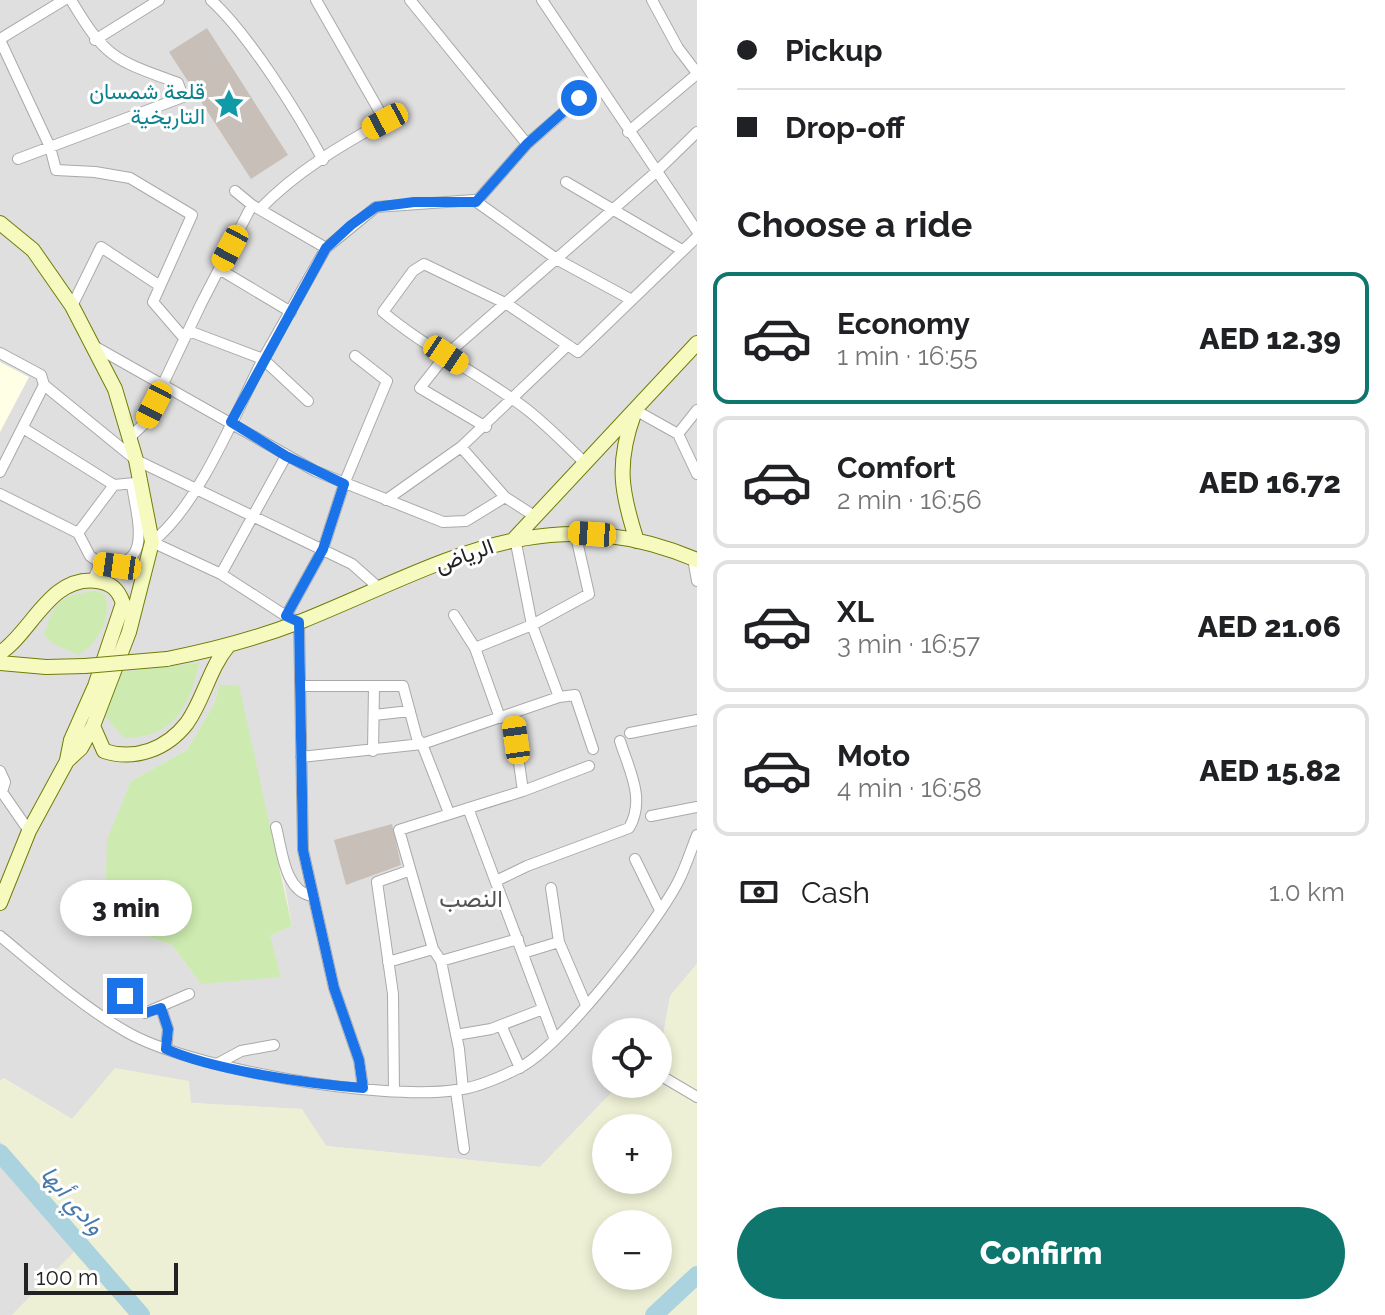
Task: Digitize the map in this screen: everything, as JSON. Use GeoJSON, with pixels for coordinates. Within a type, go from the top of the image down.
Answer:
{"type":"FeatureCollection","features":[{"type":"Feature","properties":{"kind":"street"},"geometry":{"type":"LineString","coordinates":[[64,0],[0,40],[50,147],[56,170],[130,178],[192,215],[153,302],[187,334],[263,359],[308,401]]}},
{"type":"Feature","properties":{"kind":"street"},"geometry":{"type":"LineString","coordinates":[[18,159],[183,97],[178,83],[118,60],[95,40],[71,0]]}},
{"type":"Feature","properties":{"kind":"street"},"geometry":{"type":"LineString","coordinates":[[95,40],[159,0]]}},
{"type":"Feature","properties":{"kind":"street"},"geometry":{"type":"LineString","coordinates":[[211,0],[225,13],[279,88],[323,160]]}},
{"type":"Feature","properties":{"kind":"street"},"geometry":{"type":"LineString","coordinates":[[129,438],[144,424],[219,269],[257,207],[338,146],[385,121],[316,0]]}},
{"type":"Feature","properties":{"kind":"street"},"geometry":{"type":"LineString","coordinates":[[410,0],[527,144]]}},
{"type":"Feature","properties":{"kind":"street"},"geometry":{"type":"LineString","coordinates":[[542,0],[697,234],[578,352],[507,304],[424,264],[413,271],[383,312],[412,337],[446,355],[512,399],[584,462]]}},
{"type":"Feature","properties":{"kind":"street"},"geometry":{"type":"LineString","coordinates":[[628,132],[697,74],[678,48],[652,0]]}},
{"type":"Feature","properties":{"kind":"street"},"geometry":{"type":"LineString","coordinates":[[476,202],[527,144],[596,84]]}},
{"type":"Feature","properties":{"kind":"street"},"geometry":{"type":"LineString","coordinates":[[486,427],[420,388],[446,355],[558,260],[697,132]]}},
{"type":"Feature","properties":{"kind":"street"},"geometry":{"type":"LineString","coordinates":[[566,182],[682,250]]}},
{"type":"Feature","properties":{"kind":"street"},"geometry":{"type":"LineString","coordinates":[[235,191],[326,248]]}},
{"type":"Feature","properties":{"kind":"street"},"geometry":{"type":"LineString","coordinates":[[152,542],[168,530],[197,487],[263,359],[326,248],[376,207],[414,202],[476,202],[558,260],[630,299]]}},
{"type":"Feature","properties":{"kind":"street"},"geometry":{"type":"LineString","coordinates":[[0,223],[33,250],[72,306],[115,389],[136,460],[141,538],[134,556],[117,566],[100,563],[90,556],[78,533],[0,494]]}},
{"type":"Feature","properties":{"kind":"street"},"geometry":{"type":"LineString","coordinates":[[72,306],[101,247],[160,286]]}},
{"type":"Feature","properties":{"kind":"street"},"geometry":{"type":"LineString","coordinates":[[219,269],[291,312]]}},
{"type":"Feature","properties":{"kind":"street"},"geometry":{"type":"LineString","coordinates":[[559,697],[532,625],[515,538],[697,343]]}},
{"type":"Feature","properties":{"kind":"street"},"geometry":{"type":"LineString","coordinates":[[386,500],[486,427],[568,345]]}},
{"type":"Feature","properties":{"kind":"street"},"geometry":{"type":"LineString","coordinates":[[94,346],[286,456],[386,500],[454,524],[466,521],[505,497]]}},
{"type":"Feature","properties":{"kind":"street"},"geometry":{"type":"LineString","coordinates":[[0,353],[41,375],[44,385],[136,460],[352,564],[379,588]]}},
{"type":"Feature","properties":{"kind":"street"},"geometry":{"type":"LineString","coordinates":[[355,356],[387,381],[344,484],[323,549],[292,619],[301,686],[303,850],[334,988],[359,1060],[363,1088]]}},
{"type":"Feature","properties":{"kind":"street"},"geometry":{"type":"LineString","coordinates":[[0,472],[44,385]]}},
{"type":"Feature","properties":{"kind":"street"},"geometry":{"type":"LineString","coordinates":[[635,410],[678,434],[697,474]]}},
{"type":"Feature","properties":{"kind":"street"},"geometry":{"type":"LineString","coordinates":[[635,410],[622,447],[620,474],[637,541]]}},
{"type":"Feature","properties":{"kind":"street"},"geometry":{"type":"LineString","coordinates":[[678,434],[697,410]]}},
{"type":"Feature","properties":{"kind":"street"},"geometry":{"type":"LineString","coordinates":[[23,428],[114,485],[136,482]]}},
{"type":"Feature","properties":{"kind":"street"},"geometry":{"type":"LineString","coordinates":[[461,447],[505,497],[536,517]]}},
{"type":"Feature","properties":{"kind":"street"},"geometry":{"type":"LineString","coordinates":[[221,574],[286,456]]}},
{"type":"Feature","properties":{"kind":"street"},"geometry":{"type":"LineString","coordinates":[[67,761],[81,748],[93,726],[129,632],[152,542],[136,482]]}},
{"type":"Feature","properties":{"kind":"street"},"geometry":{"type":"LineString","coordinates":[[78,533],[114,485]]}},
{"type":"Feature","properties":{"kind":"street"},"geometry":{"type":"LineString","coordinates":[[475,648],[532,625],[589,594],[575,532]]}},
{"type":"Feature","properties":{"kind":"street","name":"الرياض"},"geometry":{"type":"LineString","coordinates":[[0,663],[32,667],[85,666],[167,659],[228,645],[474,548],[515,538],[575,532],[637,541],[695,559]]}},
{"type":"Feature","properties":{"kind":"street"},"geometry":{"type":"LineString","coordinates":[[152,542],[221,574],[292,619]]}},
{"type":"Feature","properties":{"kind":"street"},"geometry":{"type":"LineString","coordinates":[[695,559],[697,581]]}},
{"type":"Feature","properties":{"kind":"street"},"geometry":{"type":"LineString","coordinates":[[93,580],[100,563]]}},
{"type":"Feature","properties":{"kind":"street"},"geometry":{"type":"LineString","coordinates":[[0,653],[14,644],[38,610],[70,586],[93,580],[109,584],[119,592],[123,603],[95,686],[71,740],[67,761],[29,831],[0,903]]}},
{"type":"Feature","properties":{"kind":"street"},"geometry":{"type":"LineString","coordinates":[[454,615],[475,648],[500,718]]}},
{"type":"Feature","properties":{"kind":"street"},"geometry":{"type":"LineString","coordinates":[[93,726],[104,751],[122,757],[156,748],[185,725],[217,659],[228,645]]}},
{"type":"Feature","properties":{"kind":"street"},"geometry":{"type":"LineString","coordinates":[[301,686],[403,686],[417,738],[449,813]]}},
{"type":"Feature","properties":{"kind":"street"},"geometry":{"type":"LineString","coordinates":[[373,751],[374,686]]}},
{"type":"Feature","properties":{"kind":"street"},"geometry":{"type":"LineString","coordinates":[[301,757],[422,744],[559,697],[575,695],[593,749]]}},
{"type":"Feature","properties":{"kind":"street"},"geometry":{"type":"LineString","coordinates":[[374,715],[410,711]]}},
{"type":"Feature","properties":{"kind":"street"},"geometry":{"type":"LineString","coordinates":[[512,714],[523,791]]}},
{"type":"Feature","properties":{"kind":"street"},"geometry":{"type":"LineString","coordinates":[[630,733],[697,720]]}},
{"type":"Feature","properties":{"kind":"street"},"geometry":{"type":"LineString","coordinates":[[496,881],[629,828],[635,819],[637,801],[620,741]]}},
{"type":"Feature","properties":{"kind":"street"},"geometry":{"type":"LineString","coordinates":[[464,1149],[456,1035],[441,961],[433,949],[420,899],[408,871],[399,830],[523,791],[589,766]]}},
{"type":"Feature","properties":{"kind":"street"},"geometry":{"type":"LineString","coordinates":[[0,771],[5,782],[1,792],[29,831]]}},
{"type":"Feature","properties":{"kind":"street"},"geometry":{"type":"LineString","coordinates":[[651,816],[697,807]]}},
{"type":"Feature","properties":{"kind":"street"},"geometry":{"type":"LineString","coordinates":[[468,808],[555,1040]]}},
{"type":"Feature","properties":{"kind":"street"},"geometry":{"type":"LineString","coordinates":[[276,827],[292,883],[303,894],[312,896]]}},
{"type":"Feature","properties":{"kind":"street"},"geometry":{"type":"LineString","coordinates":[[0,936],[64,990],[127,1032],[184,1057],[363,1088],[459,1090],[520,1068],[555,1040],[644,935],[679,880],[697,835]]}},
{"type":"Feature","properties":{"kind":"street"},"geometry":{"type":"LineString","coordinates":[[635,859],[660,910]]}},
{"type":"Feature","properties":{"kind":"street"},"geometry":{"type":"LineString","coordinates":[[394,1091],[393,994],[377,882],[408,871]]}},
{"type":"Feature","properties":{"kind":"street"},"geometry":{"type":"LineString","coordinates":[[551,888],[559,942],[586,1005]]}},
{"type":"Feature","properties":{"kind":"street"},"geometry":{"type":"LineString","coordinates":[[441,961],[518,939]]}},
{"type":"Feature","properties":{"kind":"street"},"geometry":{"type":"LineString","coordinates":[[523,953],[559,942]]}},
{"type":"Feature","properties":{"kind":"street"},"geometry":{"type":"LineString","coordinates":[[388,962],[433,949]]}},
{"type":"Feature","properties":{"kind":"street"},"geometry":{"type":"LineString","coordinates":[[125,996],[145,1013],[189,994]]}},
{"type":"Feature","properties":{"kind":"street"},"geometry":{"type":"LineString","coordinates":[[161,1008],[168,1029],[166,1049]]}},
{"type":"Feature","properties":{"kind":"street"},"geometry":{"type":"LineString","coordinates":[[456,1035],[501,1025],[543,1009]]}},
{"type":"Feature","properties":{"kind":"street"},"geometry":{"type":"LineString","coordinates":[[501,1025],[520,1068]]}},
{"type":"Feature","properties":{"kind":"street"},"geometry":{"type":"LineString","coordinates":[[217,1064],[241,1051],[274,1045]]}},
{"type":"Feature","properties":{"kind":"street"},"geometry":{"type":"LineString","coordinates":[[672,1082],[697,1097]]}},
{"type":"Feature","properties":{"kind":"shaded area"},"geometry":{"type":"Polygon","coordinates":[[[0,0],[697,0],[697,964],[670,996],[666,1018],[592,1018],[592,1098],[606,1098],[540,1167],[326,1146],[301,1109],[191,1103],[72,1119],[4,1078],[0,1081],[0,0]],[[219,685],[215,702],[187,750],[131,781],[106,922],[172,945],[201,984],[270,936],[292,926],[284,881],[219,685]]]}},
{"type":"Feature","properties":{"kind":"shaded area"},"geometry":{"type":"Polygon","coordinates":[[[0,362],[29,377],[0,432],[0,362]]]}},
{"type":"Feature","properties":{"kind":"shaded area"},"geometry":{"type":"Polygon","coordinates":[[[697,964],[697,1315],[12,1315],[87,1239],[0,1141],[0,1081],[3,1078],[72,1119],[115,1068],[189,1081],[191,1103],[302,1109],[326,1146],[540,1167],[606,1098],[672,1098],[672,1018],[666,1018],[670,996],[697,964]]]}},
{"type":"Feature","properties":{"kind":"shaded area"},"geometry":{"type":"Polygon","coordinates":[[[0,1141],[87,1239],[12,1315],[0,1315],[0,1141]]]}},
{"type":"Feature","properties":{"kind":"green space"},"geometry":{"type":"Polygon","coordinates":[[[95,591],[105,594],[107,603],[105,620],[98,636],[79,655],[52,643],[44,635],[51,615],[60,602],[74,595],[95,591]]]}},
{"type":"Feature","properties":{"kind":"green space"},"geometry":{"type":"Polygon","coordinates":[[[199,663],[184,706],[167,726],[141,737],[124,738],[105,716],[122,672],[199,663]]]}},
{"type":"Feature","properties":{"kind":"green space"},"geometry":{"type":"Polygon","coordinates":[[[219,685],[239,685],[292,926],[270,936],[281,977],[201,984],[172,945],[105,922],[107,840],[131,781],[187,750],[215,702],[219,685]]]}},
{"type":"Feature","properties":{"kind":"building"},"geometry":{"type":"Polygon","coordinates":[[[207,28],[288,155],[251,179],[169,52],[207,28]]]}},
{"type":"Feature","properties":{"kind":"building"},"geometry":{"type":"Polygon","coordinates":[[[392,824],[401,865],[346,885],[334,840],[392,824]]]}},
{"type":"Feature","properties":{"kind":"waterway","name":"وادي أبها"},"geometry":{"type":"LineString","coordinates":[[0,1153],[141,1315]]}},
{"type":"Feature","properties":{"kind":"waterway","name":"وادي أبها"},"geometry":{"type":"LineString","coordinates":[[654,1315],[697,1275]]}},
{"type":"Feature","properties":{"kind":"place","name":"قلعة شمسان التاريخية"},"geometry":{"type":"Point","coordinates":[229,104]}},
{"type":"Feature","properties":{"kind":"district","name":"النصب"},"geometry":{"type":"Point","coordinates":[471,898]}},
{"type":"Feature","properties":{"kind":"route"},"geometry":{"type":"LineString","coordinates":[[125,996],[145,1013],[161,1008],[168,1029],[166,1049],[184,1057],[260,1073],[363,1088],[359,1060],[334,988],[303,850],[299,622],[286,616],[323,549],[344,484],[286,456],[231,422],[326,248],[376,207],[414,202],[476,202],[527,144],[579,98]]}}]}
